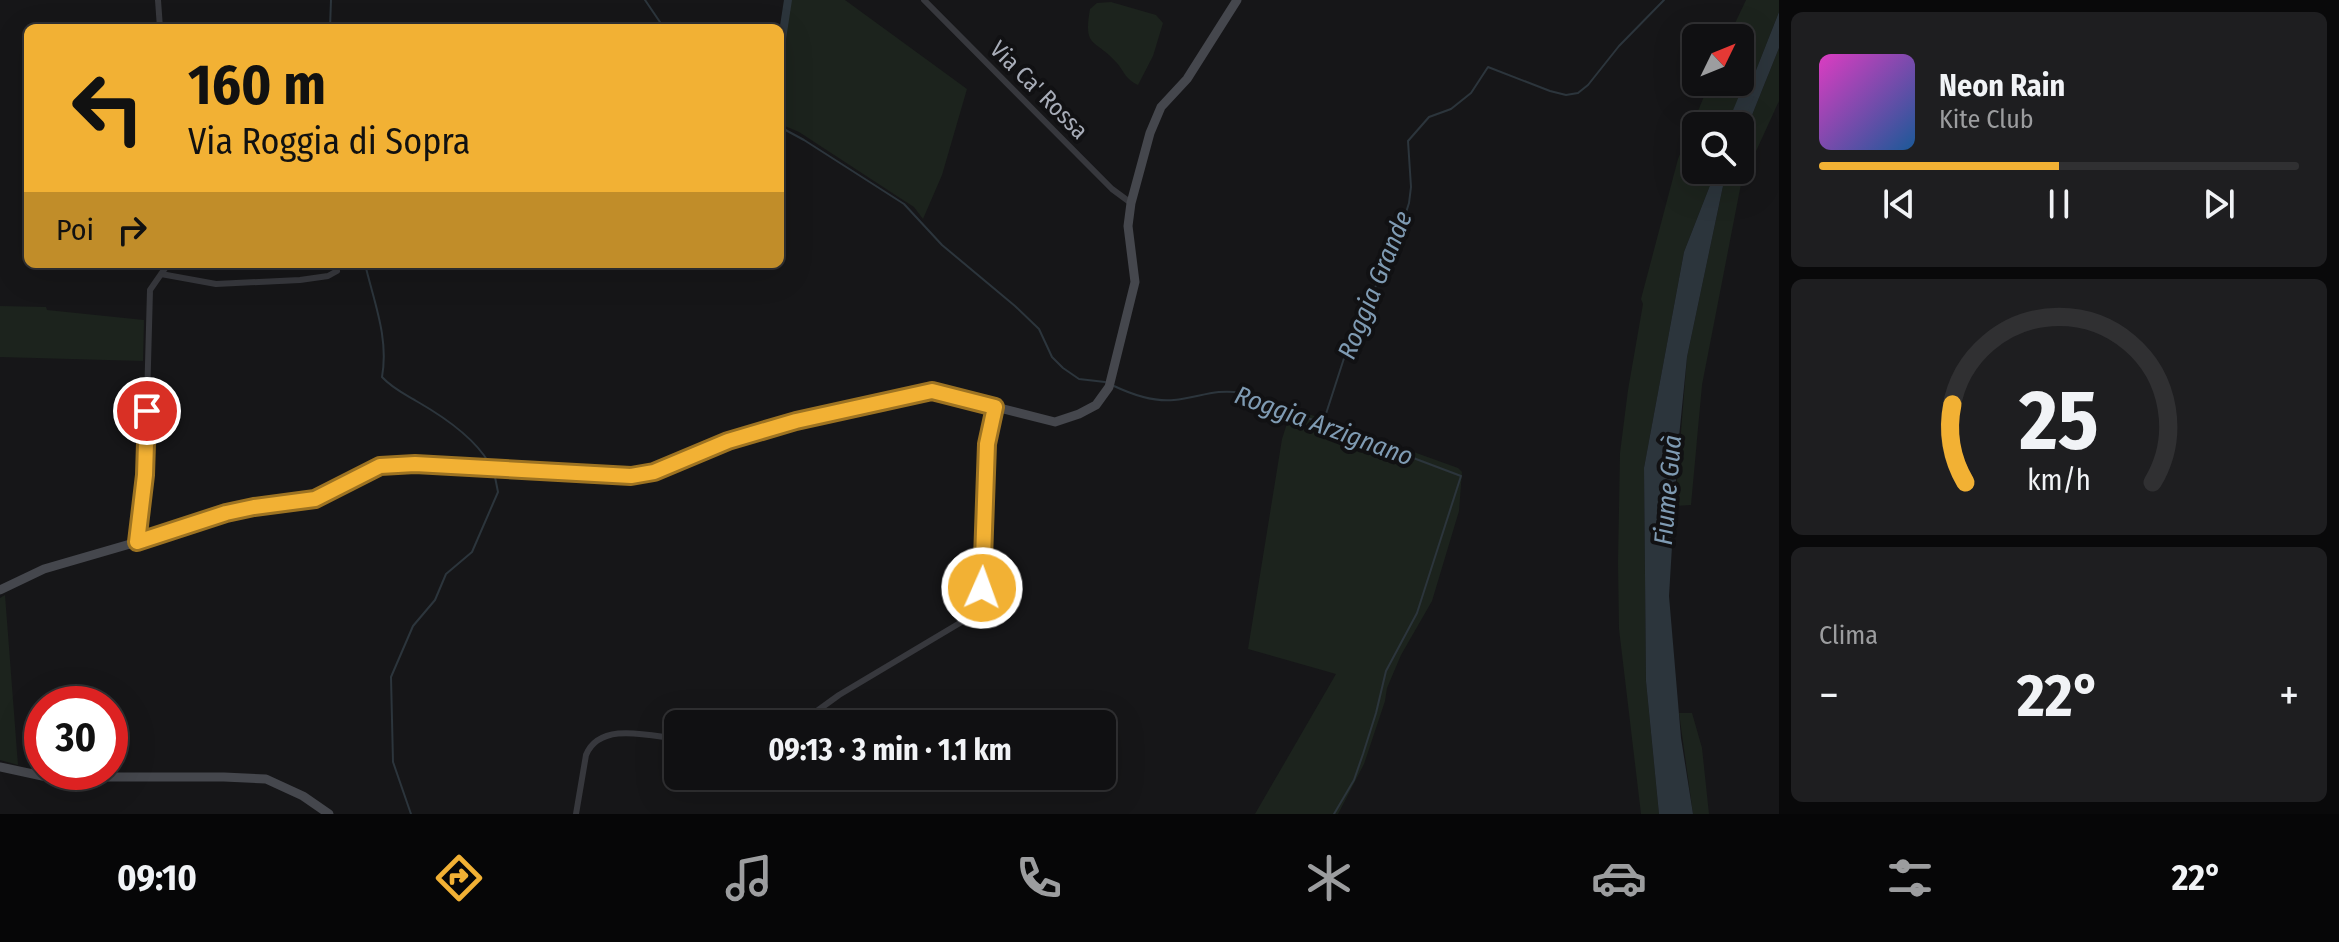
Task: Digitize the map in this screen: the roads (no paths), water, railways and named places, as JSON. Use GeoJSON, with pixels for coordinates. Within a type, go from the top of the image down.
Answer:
{"type":"FeatureCollection","features":[{"type":"Feature","properties":{"kind":"street"},"geometry":{"type":"LineString","coordinates":[[158,0],[160,24]]}},
{"type":"Feature","properties":{"kind":"street","name":"Via Ca' Rossa"},"geometry":{"type":"LineString","coordinates":[[924,0],[1112,189],[1131,203]]}},
{"type":"Feature","properties":{"kind":"street"},"geometry":{"type":"LineString","coordinates":[[0,590],[44,569],[226,513],[315,499],[380,466],[415,464],[631,476],[654,472],[728,441],[796,421],[932,391],[1055,422],[1096,405],[1109,387],[1135,282],[1128,226],[1150,133],[1161,107],[1187,79],[1236,3],[1222,0]]}},
{"type":"Feature","properties":{"kind":"street"},"geometry":{"type":"LineString","coordinates":[[137,542],[145,475],[150,290],[165,268]]}},
{"type":"Feature","properties":{"kind":"street"},"geometry":{"type":"LineString","coordinates":[[161,274],[216,284],[300,280],[328,276],[337,271]]}},
{"type":"Feature","properties":{"kind":"street"},"geometry":{"type":"LineString","coordinates":[[818,710],[985,608],[982,588],[987,444],[995,407]]}},
{"type":"Feature","properties":{"kind":"street"},"geometry":{"type":"LineString","coordinates":[[576,814],[586,755],[595,740],[623,734],[664,738]]}},
{"type":"Feature","properties":{"kind":"street"},"geometry":{"type":"LineString","coordinates":[[0,767],[47,777],[266,779],[303,796],[329,814]]}},
{"type":"Feature","properties":{"kind":"water"},"geometry":{"type":"Polygon","coordinates":[[[1779,12],[1779,48],[1753,112],[1740,112],[1746,96],[1754,96],[1754,75],[1779,12]]]}},
{"type":"Feature","properties":{"kind":"water"},"geometry":{"type":"Polygon","coordinates":[[[1711,184],[1724,184],[1687,357],[1669,596],[1681,738],[1693,814],[1659,814],[1646,681],[1644,468],[1684,252],[1711,184]]]}},
{"type":"Feature","properties":{"kind":"waterway"},"geometry":{"type":"LineString","coordinates":[[330,24],[331,0]]}},
{"type":"Feature","properties":{"kind":"waterway"},"geometry":{"type":"LineString","coordinates":[[645,0],[661,24]]}},
{"type":"Feature","properties":{"kind":"waterway","name":"Roggia Arzignano"},"geometry":{"type":"LineString","coordinates":[[784,26],[788,0]]}},
{"type":"Feature","properties":{"kind":"waterway","name":"Roggia Grande"},"geometry":{"type":"LineString","coordinates":[[1323,423],[1347,349],[1358,328],[1362,307],[1389,266],[1409,203],[1408,141],[1429,117],[1451,109],[1471,93],[1488,67],[1550,91],[1566,95],[1578,93],[1664,0]]}},
{"type":"Feature","properties":{"kind":"waterway","name":"Fiume Guà"},"geometry":{"type":"LineString","coordinates":[[1740,112],[1747,96]]}},
{"type":"Feature","properties":{"kind":"waterway","name":"Roggia Arzignano"},"geometry":{"type":"LineString","coordinates":[[784,129],[904,204],[942,245],[1039,329],[1052,357],[1063,368],[1079,379],[1105,382]]}},
{"type":"Feature","properties":{"kind":"waterway"},"geometry":{"type":"LineString","coordinates":[[366,268],[382,334],[382,377],[458,428],[489,463]]}},
{"type":"Feature","properties":{"kind":"waterway","name":"Roggia Arzignano"},"geometry":{"type":"LineString","coordinates":[[1114,386],[1159,400],[1223,392],[1250,395],[1461,476],[1417,613],[1386,671],[1354,780],[1334,814]]}},
{"type":"Feature","properties":{"kind":"waterway"},"geometry":{"type":"LineString","coordinates":[[411,814],[393,762],[391,677],[413,626],[435,600],[446,574],[472,552],[498,492],[494,472]]}}]}
